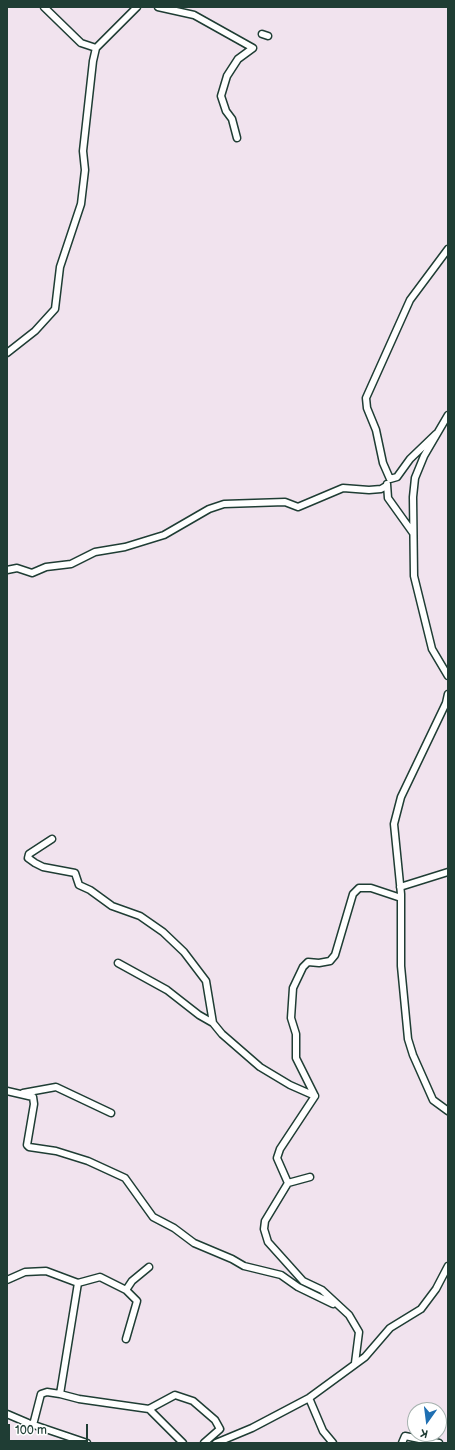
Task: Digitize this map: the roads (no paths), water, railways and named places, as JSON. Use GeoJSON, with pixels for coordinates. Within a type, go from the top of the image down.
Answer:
{"type":"FeatureCollection","features":[{"type":"Feature","properties":{"kind":"street"},"geometry":{"type":"LineString","coordinates":[[44,7],[81,43],[96,48]]}},
{"type":"Feature","properties":{"kind":"street"},"geometry":{"type":"LineString","coordinates":[[7,353],[35,331],[55,309],[60,267],[81,204],[85,170],[83,151],[93,62],[96,48],[137,7]]}},
{"type":"Feature","properties":{"kind":"street"},"geometry":{"type":"LineString","coordinates":[[158,7],[194,14],[253,48],[238,60],[227,76],[222,96],[226,111],[232,119],[237,138]]}},
{"type":"Feature","properties":{"kind":"street"},"geometry":{"type":"LineString","coordinates":[[390,479],[383,463],[376,430],[367,408],[366,398],[410,300],[448,249]]}},
{"type":"Feature","properties":{"kind":"street"},"geometry":{"type":"LineString","coordinates":[[448,415],[424,456],[415,478],[412,497],[414,576],[432,649],[448,676]]}},
{"type":"Feature","properties":{"kind":"street"},"geometry":{"type":"LineString","coordinates":[[7,570],[17,568],[32,573],[46,567],[71,564],[95,552],[125,547],[164,535],[209,509],[224,504],[285,502],[298,507],[342,488],[369,490],[381,489],[386,486],[390,479],[397,477],[410,459],[436,434]]}},
{"type":"Feature","properties":{"kind":"street"},"geometry":{"type":"LineString","coordinates":[[386,486],[388,498],[413,533]]}},
{"type":"Feature","properties":{"kind":"street"},"geometry":{"type":"LineString","coordinates":[[448,694],[446,703],[401,797],[394,824],[401,898],[400,966],[408,1039],[413,1055],[433,1100],[448,1110]]}},
{"type":"Feature","properties":{"kind":"street"},"geometry":{"type":"LineString","coordinates":[[52,839],[29,854],[28,858],[44,867],[75,873],[79,885],[90,890],[112,906],[140,916],[163,932],[184,952],[206,981],[213,1023]]}},
{"type":"Feature","properties":{"kind":"street"},"geometry":{"type":"LineString","coordinates":[[400,887],[448,872]]}},
{"type":"Feature","properties":{"kind":"street"},"geometry":{"type":"LineString","coordinates":[[316,1096],[296,1058],[296,1034],[290,1018],[293,988],[303,967],[308,962],[319,963],[330,961],[335,955],[354,894],[359,888],[371,888],[401,898]]}},
{"type":"Feature","properties":{"kind":"street"},"geometry":{"type":"LineString","coordinates":[[118,964],[166,990],[213,1023],[222,1034],[260,1067],[290,1085],[316,1096]]}},
{"type":"Feature","properties":{"kind":"street"},"geometry":{"type":"LineString","coordinates":[[20,1094],[56,1087],[111,1114]]}},
{"type":"Feature","properties":{"kind":"street"},"geometry":{"type":"LineString","coordinates":[[7,1091],[33,1097],[34,1104],[27,1145],[29,1148],[56,1151],[88,1160],[125,1178],[152,1217],[174,1228],[194,1243],[232,1259],[244,1266],[281,1275],[298,1286],[335,1305],[338,1304]]}},
{"type":"Feature","properties":{"kind":"street"},"geometry":{"type":"LineString","coordinates":[[288,1183],[277,1158],[280,1149],[316,1096]]}},
{"type":"Feature","properties":{"kind":"street"},"geometry":{"type":"LineString","coordinates":[[310,1177],[288,1183],[265,1221],[264,1229],[268,1242],[303,1282],[322,1290],[349,1315],[359,1332],[355,1363]]}},
{"type":"Feature","properties":{"kind":"street"},"geometry":{"type":"LineString","coordinates":[[216,1443],[252,1428],[309,1398],[355,1363],[366,1357],[390,1328],[421,1309],[436,1289],[448,1266]]}},
{"type":"Feature","properties":{"kind":"street"},"geometry":{"type":"LineString","coordinates":[[126,1290],[132,1281],[149,1267]]}},
{"type":"Feature","properties":{"kind":"street"},"geometry":{"type":"LineString","coordinates":[[7,1280],[25,1272],[46,1271],[78,1284],[100,1278],[126,1290],[137,1301],[126,1339]]}},
{"type":"Feature","properties":{"kind":"street"},"geometry":{"type":"LineString","coordinates":[[60,1394],[78,1284]]}},
{"type":"Feature","properties":{"kind":"street"},"geometry":{"type":"LineString","coordinates":[[33,1425],[41,1394],[47,1392],[79,1399],[149,1408],[175,1395],[193,1401],[215,1420],[220,1429],[204,1443]]}},
{"type":"Feature","properties":{"kind":"street"},"geometry":{"type":"LineString","coordinates":[[309,1398],[323,1431],[333,1443]]}},
{"type":"Feature","properties":{"kind":"street"},"geometry":{"type":"LineString","coordinates":[[149,1408],[183,1443]]}},
{"type":"Feature","properties":{"kind":"street"},"geometry":{"type":"LineString","coordinates":[[7,1414],[33,1425],[87,1443]]}},
{"type":"Feature","properties":{"kind":"street"},"geometry":{"type":"LineString","coordinates":[[402,1443],[405,1436],[439,1443]]}}]}
